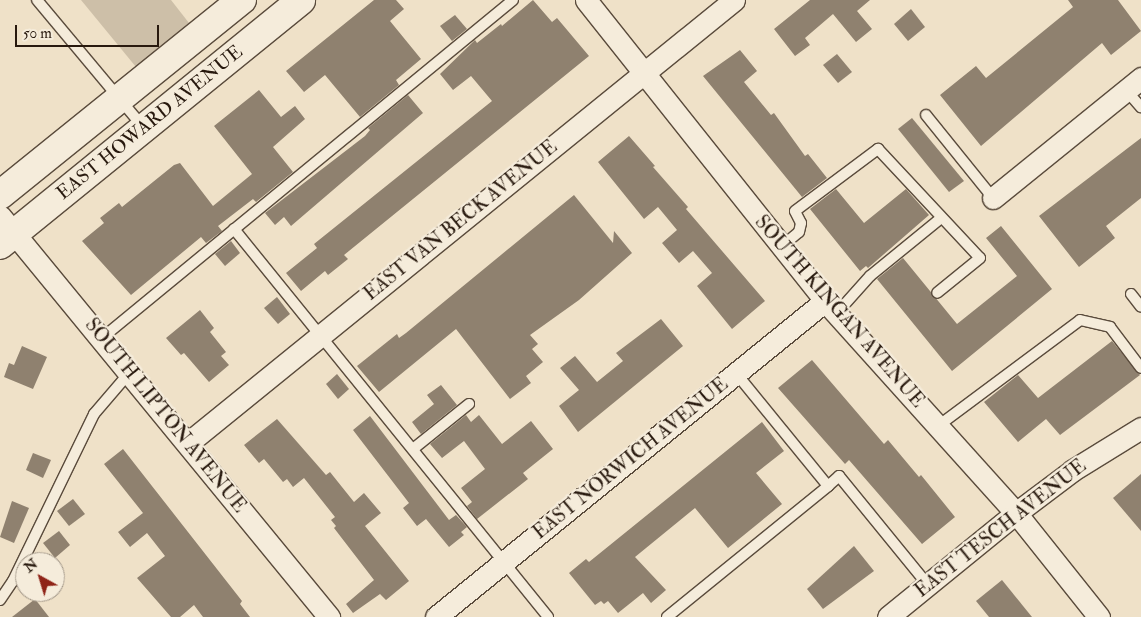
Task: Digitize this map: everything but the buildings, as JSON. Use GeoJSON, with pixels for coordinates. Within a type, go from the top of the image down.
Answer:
{"type":"FeatureCollection","features":[{"type":"Feature","properties":{"kind":"main road","name":"EAST HOWARD AVENUE"},"geometry":{"type":"LineString","coordinates":[[0,195],[242,0]]}},
{"type":"Feature","properties":{"kind":"main road","name":"EAST HOWARD AVENUE"},"geometry":{"type":"LineString","coordinates":[[5,232],[144,128],[301,0]]}},
{"type":"Feature","properties":{"kind":"street","name":"SOUTH KINGAN AVENUE"},"geometry":{"type":"LineString","coordinates":[[586,0],[830,308],[1016,513],[1099,617]]}},
{"type":"Feature","properties":{"kind":"street","name":"EAST VAN BECK AVENUE"},"geometry":{"type":"LineString","coordinates":[[188,443],[734,0]]}},
{"type":"Feature","properties":{"kind":"street"},"geometry":{"type":"LineString","coordinates":[[993,198],[1134,84]]}},
{"type":"Feature","properties":{"kind":"street","name":"SOUTH LIPTON AVENUE"},"geometry":{"type":"LineString","coordinates":[[5,232],[102,338],[329,617]]}},
{"type":"Feature","properties":{"kind":"street","name":"EAST NORWICH AVENUE"},"geometry":{"type":"LineString","coordinates":[[436,617],[736,373],[830,308]]}},
{"type":"Feature","properties":{"kind":"street","name":"EAST TESCH AVENUE"},"geometry":{"type":"LineString","coordinates":[[888,617],[1016,513],[1073,470],[1141,428]]}},
{"type":"Feature","properties":{"kind":"lane"},"geometry":{"type":"LineString","coordinates":[[37,0],[144,128]]}},
{"type":"Feature","properties":{"kind":"lane"},"geometry":{"type":"LineString","coordinates":[[102,338],[513,0]]}},
{"type":"Feature","properties":{"kind":"lane"},"geometry":{"type":"LineString","coordinates":[[1134,84],[1141,108]]}},
{"type":"Feature","properties":{"kind":"lane"},"geometry":{"type":"LineString","coordinates":[[926,115],[993,198]]}},
{"type":"Feature","properties":{"kind":"lane"},"geometry":{"type":"LineString","coordinates":[[781,247],[799,232],[801,223],[795,211],[878,149],[980,258],[937,293]]}},
{"type":"Feature","properties":{"kind":"lane"},"geometry":{"type":"LineString","coordinates":[[830,308],[941,218]]}},
{"type":"Feature","properties":{"kind":"lane"},"geometry":{"type":"LineString","coordinates":[[234,229],[548,617]]}},
{"type":"Feature","properties":{"kind":"lane"},"geometry":{"type":"LineString","coordinates":[[1131,294],[1141,307]]}},
{"type":"Feature","properties":{"kind":"lane"},"geometry":{"type":"LineString","coordinates":[[938,426],[1080,320],[1110,327],[1141,368]]}},
{"type":"Feature","properties":{"kind":"lane"},"geometry":{"type":"LineString","coordinates":[[0,600],[13,581],[94,414],[130,372]]}},
{"type":"Feature","properties":{"kind":"lane"},"geometry":{"type":"LineString","coordinates":[[736,373],[828,486]]}},
{"type":"Feature","properties":{"kind":"lane"},"geometry":{"type":"LineString","coordinates":[[413,450],[469,404]]}},
{"type":"Feature","properties":{"kind":"lane"},"geometry":{"type":"LineString","coordinates":[[667,617],[839,476],[928,585]]}},
{"type":"Feature","properties":{"kind":"shaded area"},"geometry":{"type":"Polygon","coordinates":[[[81,0],[171,0],[189,23],[136,67],[81,0]]]}}]}
